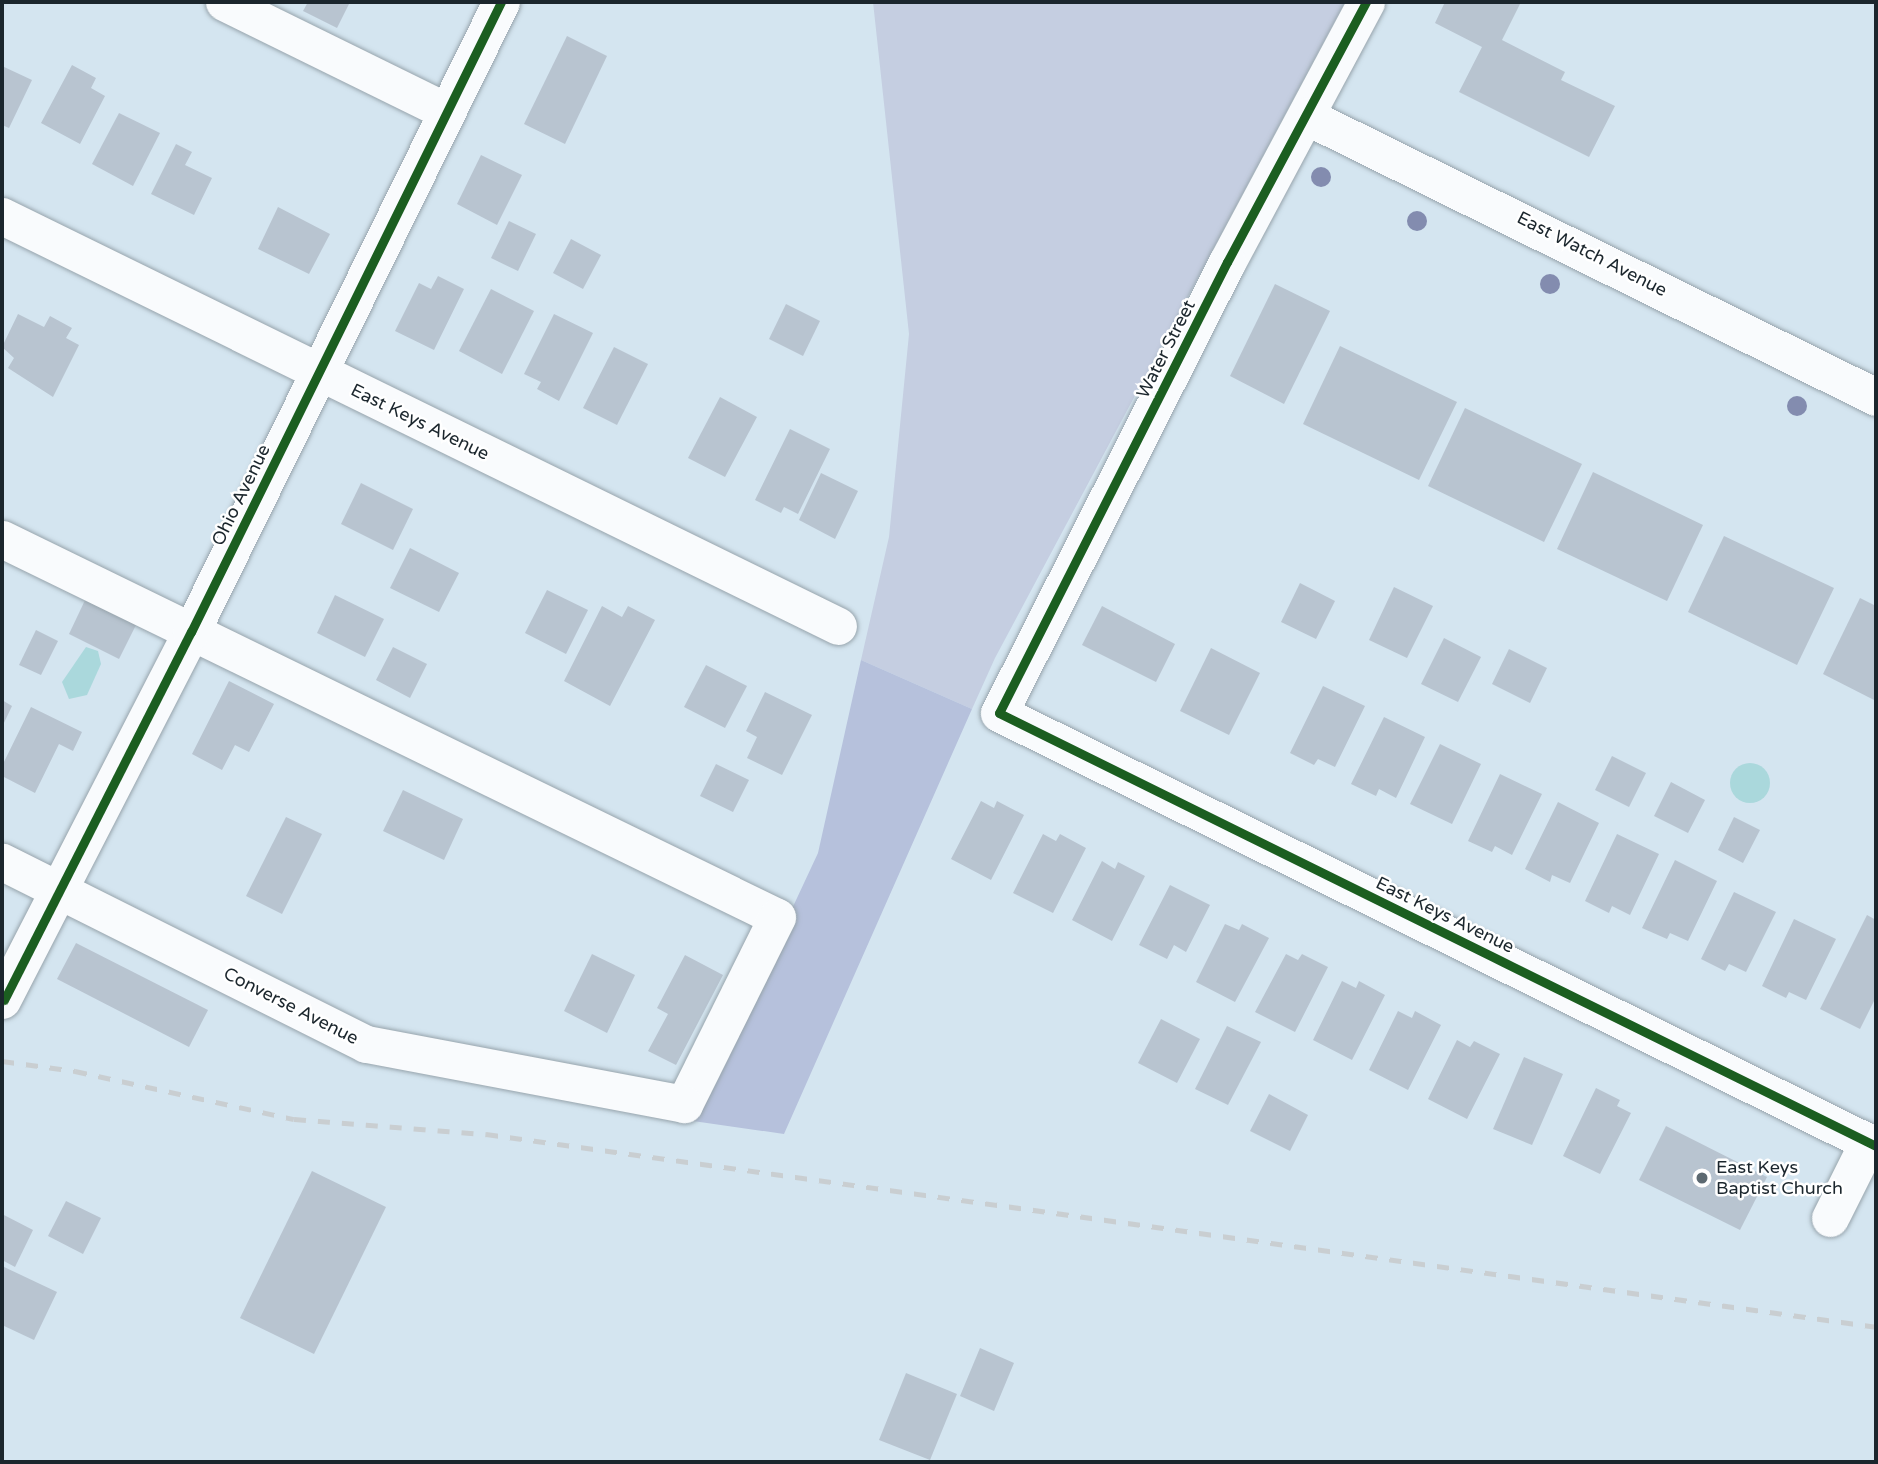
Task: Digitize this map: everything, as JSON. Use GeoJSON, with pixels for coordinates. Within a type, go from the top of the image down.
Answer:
{"type":"FeatureCollection","features":[{"type":"Feature","properties":{"kind":"street"},"geometry":{"type":"LineString","coordinates":[[225,2],[446,111]]}},
{"type":"Feature","properties":{"kind":"street","name":"Ohio Avenue"},"geometry":{"type":"LineString","coordinates":[[3,1000],[191,632],[500,2]]}},
{"type":"Feature","properties":{"kind":"street","name":"Water Street"},"geometry":{"type":"LineString","coordinates":[[999,713],[1366,2]]}},
{"type":"Feature","properties":{"kind":"street","name":"East Watch Avenue"},"geometry":{"type":"LineString","coordinates":[[1306,116],[1876,397]]}},
{"type":"Feature","properties":{"kind":"street","name":"East Keys Avenue"},"geometry":{"type":"LineString","coordinates":[[2,216],[838,626]]}},
{"type":"Feature","properties":{"kind":"street"},"geometry":{"type":"LineString","coordinates":[[2,539],[191,632]]}},
{"type":"Feature","properties":{"kind":"street","name":"Converse Avenue"},"geometry":{"type":"LineString","coordinates":[[2,862],[366,1044],[684,1104],[777,917],[191,632]]}},
{"type":"Feature","properties":{"kind":"street","name":"East Keys Avenue"},"geometry":{"type":"LineString","coordinates":[[999,713],[1872,1144]]}},
{"type":"Feature","properties":{"kind":"street"},"geometry":{"type":"LineString","coordinates":[[1830,1218],[1872,1144]]}},
{"type":"Feature","properties":{"kind":"shaded area"},"geometry":{"type":"Polygon","coordinates":[[[873,2],[1345,2],[995,658],[972,709],[861,660],[889,537],[909,334],[873,2]]]}},
{"type":"Feature","properties":{"kind":"shaded area"},"geometry":{"type":"Polygon","coordinates":[[[86,647],[98,651],[101,664],[87,695],[69,699],[62,682],[86,647]]]}},
{"type":"Feature","properties":{"kind":"shaded area"},"geometry":{"type":"Polygon","coordinates":[[[861,660],[972,709],[784,1134],[693,1121],[818,853],[861,660]]]}},
{"type":"Feature","properties":{"kind":"shaded area"},"geometry":{"type":"Polygon","coordinates":[[[1750,763],[1764,769],[1770,783],[1764,797],[1750,803],[1736,797],[1730,783],[1736,769],[1750,763]]]}},
{"type":"Feature","properties":{"kind":"building"},"geometry":{"type":"Polygon","coordinates":[[[308,2],[350,2],[337,28],[303,11],[308,2]]]}},
{"type":"Feature","properties":{"kind":"building"},"geometry":{"type":"Polygon","coordinates":[[[1445,2],[1521,2],[1502,40],[1565,72],[1561,80],[1615,106],[1589,157],[1459,92],[1482,47],[1435,23],[1445,2]]]}},
{"type":"Feature","properties":{"kind":"building"},"geometry":{"type":"Polygon","coordinates":[[[567,36],[607,56],[565,144],[524,124],[567,36]]]}},
{"type":"Feature","properties":{"kind":"building"},"geometry":{"type":"Polygon","coordinates":[[[72,65],[96,78],[91,88],[105,96],[80,144],[41,123],[72,65]]]}},
{"type":"Feature","properties":{"kind":"building"},"geometry":{"type":"Polygon","coordinates":[[[2,66],[32,80],[9,128],[2,125],[2,66]]]}},
{"type":"Feature","properties":{"kind":"building"},"geometry":{"type":"Polygon","coordinates":[[[119,113],[160,133],[133,186],[92,164],[119,113]]]}},
{"type":"Feature","properties":{"kind":"building"},"geometry":{"type":"Polygon","coordinates":[[[176,144],[192,152],[185,165],[212,178],[194,215],[151,194],[176,144]]]}},
{"type":"Feature","properties":{"kind":"building"},"geometry":{"type":"Polygon","coordinates":[[[481,155],[522,175],[497,225],[457,204],[481,155]]]}},
{"type":"Feature","properties":{"kind":"building"},"geometry":{"type":"Polygon","coordinates":[[[278,207],[330,234],[309,274],[258,249],[278,207]]]}},
{"type":"Feature","properties":{"kind":"building"},"geometry":{"type":"Polygon","coordinates":[[[509,221],[536,234],[518,271],[491,258],[509,221]]]}},
{"type":"Feature","properties":{"kind":"building"},"geometry":{"type":"Polygon","coordinates":[[[571,239],[601,255],[583,289],[553,273],[571,239]]]}},
{"type":"Feature","properties":{"kind":"building"},"geometry":{"type":"Polygon","coordinates":[[[438,276],[464,289],[434,350],[395,331],[419,283],[431,289],[438,276]]]}},
{"type":"Feature","properties":{"kind":"building"},"geometry":{"type":"Polygon","coordinates":[[[1275,284],[1330,311],[1284,404],[1230,376],[1275,284]]]}},
{"type":"Feature","properties":{"kind":"building"},"geometry":{"type":"Polygon","coordinates":[[[491,289],[534,311],[502,374],[459,351],[491,289]]]}},
{"type":"Feature","properties":{"kind":"building"},"geometry":{"type":"Polygon","coordinates":[[[786,304],[820,321],[803,356],[769,339],[786,304]]]}},
{"type":"Feature","properties":{"kind":"building"},"geometry":{"type":"Polygon","coordinates":[[[18,314],[44,327],[50,316],[72,328],[66,338],[79,345],[53,397],[8,368],[14,358],[2,347],[18,314]]]}},
{"type":"Feature","properties":{"kind":"building"},"geometry":{"type":"Polygon","coordinates":[[[554,314],[593,333],[559,401],[537,389],[541,382],[524,374],[554,314]]]}},
{"type":"Feature","properties":{"kind":"building"},"geometry":{"type":"Polygon","coordinates":[[[1340,346],[1457,402],[1419,480],[1303,424],[1340,346]]]}},
{"type":"Feature","properties":{"kind":"building"},"geometry":{"type":"Polygon","coordinates":[[[614,347],[648,364],[617,425],[583,408],[614,347]]]}},
{"type":"Feature","properties":{"kind":"building"},"geometry":{"type":"Polygon","coordinates":[[[720,397],[757,417],[725,477],[688,458],[720,397]]]}},
{"type":"Feature","properties":{"kind":"building"},"geometry":{"type":"Polygon","coordinates":[[[1465,408],[1582,464],[1544,542],[1428,486],[1465,408]]]}},
{"type":"Feature","properties":{"kind":"building"},"geometry":{"type":"Polygon","coordinates":[[[790,429],[830,449],[798,514],[784,507],[781,513],[755,500],[790,429]]]}},
{"type":"Feature","properties":{"kind":"building"},"geometry":{"type":"Polygon","coordinates":[[[1593,472],[1703,525],[1667,601],[1557,549],[1593,472]]]}},
{"type":"Feature","properties":{"kind":"building"},"geometry":{"type":"Polygon","coordinates":[[[821,473],[858,491],[835,539],[799,520],[821,473]]]}},
{"type":"Feature","properties":{"kind":"building"},"geometry":{"type":"Polygon","coordinates":[[[361,483],[413,509],[393,550],[341,524],[361,483]]]}},
{"type":"Feature","properties":{"kind":"building"},"geometry":{"type":"Polygon","coordinates":[[[1724,536],[1834,588],[1797,665],[1688,612],[1724,536]]]}},
{"type":"Feature","properties":{"kind":"building"},"geometry":{"type":"Polygon","coordinates":[[[410,548],[459,573],[439,612],[390,588],[410,548]]]}},
{"type":"Feature","properties":{"kind":"building"},"geometry":{"type":"Polygon","coordinates":[[[1300,583],[1335,601],[1316,639],[1281,622],[1300,583]]]}},
{"type":"Feature","properties":{"kind":"building"},"geometry":{"type":"Polygon","coordinates":[[[1394,587],[1433,606],[1407,658],[1369,640],[1394,587]]]}},
{"type":"Feature","properties":{"kind":"building"},"geometry":{"type":"Polygon","coordinates":[[[547,590],[588,610],[566,654],[525,633],[547,590]]]}},
{"type":"Feature","properties":{"kind":"building"},"geometry":{"type":"Polygon","coordinates":[[[335,595],[384,619],[365,657],[317,633],[335,595]]]}},
{"type":"Feature","properties":{"kind":"building"},"geometry":{"type":"Polygon","coordinates":[[[87,596],[138,621],[119,659],[69,634],[87,596]]]}},
{"type":"Feature","properties":{"kind":"building"},"geometry":{"type":"Polygon","coordinates":[[[1860,598],[1876,606],[1876,701],[1823,674],[1860,598]]]}},
{"type":"Feature","properties":{"kind":"building"},"geometry":{"type":"Polygon","coordinates":[[[602,606],[622,617],[628,606],[655,620],[610,706],[564,681],[602,606]]]}},
{"type":"Feature","properties":{"kind":"building"},"geometry":{"type":"Polygon","coordinates":[[[1102,606],[1175,644],[1156,682],[1082,645],[1102,606]]]}},
{"type":"Feature","properties":{"kind":"building"},"geometry":{"type":"Polygon","coordinates":[[[36,630],[58,641],[41,675],[19,665],[36,630]]]}},
{"type":"Feature","properties":{"kind":"building"},"geometry":{"type":"Polygon","coordinates":[[[1444,638],[1481,657],[1458,702],[1421,684],[1444,638]]]}},
{"type":"Feature","properties":{"kind":"building"},"geometry":{"type":"Polygon","coordinates":[[[393,647],[427,664],[410,698],[376,680],[393,647]]]}},
{"type":"Feature","properties":{"kind":"building"},"geometry":{"type":"Polygon","coordinates":[[[1211,648],[1260,673],[1229,735],[1180,711],[1211,648]]]}},
{"type":"Feature","properties":{"kind":"building"},"geometry":{"type":"Polygon","coordinates":[[[1509,649],[1547,668],[1530,703],[1492,684],[1509,649]]]}},
{"type":"Feature","properties":{"kind":"building"},"geometry":{"type":"Polygon","coordinates":[[[706,665],[747,686],[725,728],[684,707],[706,665]]]}},
{"type":"Feature","properties":{"kind":"building"},"geometry":{"type":"Polygon","coordinates":[[[229,681],[274,704],[249,752],[235,745],[222,770],[192,754],[229,681]]]}},
{"type":"Feature","properties":{"kind":"building"},"geometry":{"type":"Polygon","coordinates":[[[1323,686],[1365,706],[1335,767],[1318,759],[1314,765],[1290,753],[1323,686]]]}},
{"type":"Feature","properties":{"kind":"building"},"geometry":{"type":"Polygon","coordinates":[[[765,692],[812,715],[782,775],[747,758],[757,737],[746,731],[765,692]]]}},
{"type":"Feature","properties":{"kind":"building"},"geometry":{"type":"Polygon","coordinates":[[[2,700],[12,706],[2,727],[2,700]]]}},
{"type":"Feature","properties":{"kind":"building"},"geometry":{"type":"Polygon","coordinates":[[[31,707],[82,732],[73,751],[59,744],[35,793],[2,776],[2,766],[31,707]]]}},
{"type":"Feature","properties":{"kind":"building"},"geometry":{"type":"Polygon","coordinates":[[[1384,717],[1425,737],[1396,798],[1379,789],[1376,796],[1351,784],[1384,717]]]}},
{"type":"Feature","properties":{"kind":"building"},"geometry":{"type":"Polygon","coordinates":[[[1440,744],[1481,764],[1452,824],[1410,804],[1440,744]]]}},
{"type":"Feature","properties":{"kind":"building"},"geometry":{"type":"Polygon","coordinates":[[[1612,756],[1646,773],[1629,807],[1595,790],[1612,756]]]}},
{"type":"Feature","properties":{"kind":"building"},"geometry":{"type":"Polygon","coordinates":[[[716,764],[749,780],[733,812],[700,796],[716,764]]]}},
{"type":"Feature","properties":{"kind":"building"},"geometry":{"type":"Polygon","coordinates":[[[1500,774],[1542,794],[1512,855],[1495,846],[1492,852],[1468,841],[1500,774]]]}},
{"type":"Feature","properties":{"kind":"building"},"geometry":{"type":"Polygon","coordinates":[[[1671,782],[1705,800],[1688,833],[1654,816],[1671,782]]]}},
{"type":"Feature","properties":{"kind":"building"},"geometry":{"type":"Polygon","coordinates":[[[403,790],[463,819],[444,860],[383,831],[403,790]]]}},
{"type":"Feature","properties":{"kind":"building"},"geometry":{"type":"Polygon","coordinates":[[[981,801],[994,808],[997,801],[1024,815],[991,880],[951,859],[981,801]]]}},
{"type":"Feature","properties":{"kind":"building"},"geometry":{"type":"Polygon","coordinates":[[[1558,802],[1599,823],[1570,883],[1552,875],[1550,882],[1525,869],[1558,802]]]}},
{"type":"Feature","properties":{"kind":"building"},"geometry":{"type":"Polygon","coordinates":[[[286,817],[322,834],[282,914],[246,896],[286,817]]]}},
{"type":"Feature","properties":{"kind":"building"},"geometry":{"type":"Polygon","coordinates":[[[1734,817],[1760,830],[1743,863],[1718,850],[1734,817]]]}},
{"type":"Feature","properties":{"kind":"building"},"geometry":{"type":"Polygon","coordinates":[[[1043,834],[1056,841],[1060,834],[1086,848],[1053,913],[1013,893],[1043,834]]]}},
{"type":"Feature","properties":{"kind":"building"},"geometry":{"type":"Polygon","coordinates":[[[1617,834],[1659,854],[1630,915],[1612,906],[1609,913],[1585,901],[1617,834]]]}},
{"type":"Feature","properties":{"kind":"building"},"geometry":{"type":"Polygon","coordinates":[[[1675,860],[1717,881],[1688,941],[1670,933],[1667,939],[1642,928],[1675,860]]]}},
{"type":"Feature","properties":{"kind":"building"},"geometry":{"type":"Polygon","coordinates":[[[1102,861],[1115,869],[1118,862],[1145,876],[1112,941],[1072,920],[1102,861]]]}},
{"type":"Feature","properties":{"kind":"building"},"geometry":{"type":"Polygon","coordinates":[[[1170,885],[1210,905],[1186,952],[1174,945],[1167,959],[1139,945],[1170,885]]]}},
{"type":"Feature","properties":{"kind":"building"},"geometry":{"type":"Polygon","coordinates":[[[1734,892],[1776,912],[1746,972],[1729,964],[1725,971],[1701,959],[1734,892]]]}},
{"type":"Feature","properties":{"kind":"building"},"geometry":{"type":"Polygon","coordinates":[[[1867,915],[1876,920],[1876,997],[1860,1029],[1820,1009],[1867,915]]]}},
{"type":"Feature","properties":{"kind":"building"},"geometry":{"type":"Polygon","coordinates":[[[1794,919],[1836,939],[1806,1000],[1789,992],[1786,998],[1762,986],[1794,919]]]}},
{"type":"Feature","properties":{"kind":"building"},"geometry":{"type":"Polygon","coordinates":[[[1225,924],[1239,930],[1242,924],[1269,938],[1235,1002],[1196,982],[1225,924]]]}},
{"type":"Feature","properties":{"kind":"building"},"geometry":{"type":"Polygon","coordinates":[[[76,943],[208,1010],[189,1047],[57,979],[76,943]]]}},
{"type":"Feature","properties":{"kind":"building"},"geometry":{"type":"Polygon","coordinates":[[[592,954],[635,975],[607,1033],[564,1011],[592,954]]]}},
{"type":"Feature","properties":{"kind":"building"},"geometry":{"type":"Polygon","coordinates":[[[1286,954],[1298,960],[1302,954],[1328,967],[1295,1032],[1255,1012],[1286,954]]]}},
{"type":"Feature","properties":{"kind":"building"},"geometry":{"type":"Polygon","coordinates":[[[685,955],[723,975],[676,1065],[648,1051],[668,1014],[657,1008],[685,955]]]}},
{"type":"Feature","properties":{"kind":"building"},"geometry":{"type":"Polygon","coordinates":[[[1342,981],[1356,988],[1359,981],[1385,995],[1352,1060],[1313,1040],[1342,981]]]}},
{"type":"Feature","properties":{"kind":"building"},"geometry":{"type":"Polygon","coordinates":[[[1398,1011],[1412,1018],[1415,1011],[1441,1025],[1408,1090],[1369,1070],[1398,1011]]]}},
{"type":"Feature","properties":{"kind":"building"},"geometry":{"type":"Polygon","coordinates":[[[1161,1019],[1200,1039],[1177,1083],[1138,1063],[1161,1019]]]}},
{"type":"Feature","properties":{"kind":"building"},"geometry":{"type":"Polygon","coordinates":[[[1227,1026],[1261,1042],[1228,1105],[1195,1089],[1227,1026]]]}},
{"type":"Feature","properties":{"kind":"building"},"geometry":{"type":"Polygon","coordinates":[[[1457,1040],[1470,1047],[1474,1041],[1500,1054],[1467,1119],[1428,1099],[1457,1040]]]}},
{"type":"Feature","properties":{"kind":"building"},"geometry":{"type":"Polygon","coordinates":[[[1524,1057],[1563,1074],[1532,1145],[1493,1129],[1524,1057]]]}},
{"type":"Feature","properties":{"kind":"building"},"geometry":{"type":"Polygon","coordinates":[[[1596,1088],[1620,1100],[1617,1106],[1631,1113],[1600,1174],[1563,1156],[1596,1088]]]}},
{"type":"Feature","properties":{"kind":"building"},"geometry":{"type":"Polygon","coordinates":[[[1269,1094],[1308,1115],[1290,1151],[1250,1131],[1269,1094]]]}},
{"type":"Feature","properties":{"kind":"building"},"geometry":{"type":"Polygon","coordinates":[[[1666,1126],[1767,1177],[1740,1230],[1639,1180],[1666,1126]]]}},
{"type":"Feature","properties":{"kind":"building"},"geometry":{"type":"Polygon","coordinates":[[[312,1171],[386,1207],[314,1354],[240,1318],[312,1171]]]}},
{"type":"Feature","properties":{"kind":"building"},"geometry":{"type":"Polygon","coordinates":[[[66,1201],[101,1218],[83,1254],[48,1236],[66,1201]]]}},
{"type":"Feature","properties":{"kind":"building"},"geometry":{"type":"Polygon","coordinates":[[[2,1214],[33,1230],[15,1267],[2,1260],[2,1214]]]}},
{"type":"Feature","properties":{"kind":"building"},"geometry":{"type":"Polygon","coordinates":[[[2,1266],[57,1292],[34,1340],[2,1325],[2,1266]]]}},
{"type":"Feature","properties":{"kind":"building"},"geometry":{"type":"Polygon","coordinates":[[[980,1348],[1014,1363],[994,1411],[960,1396],[980,1348]]]}},
{"type":"Feature","properties":{"kind":"building"},"geometry":{"type":"Polygon","coordinates":[[[906,1373],[957,1394],[930,1460],[879,1440],[906,1373]]]}},
{"type":"Feature","properties":{"kind":"railway"},"geometry":{"type":"LineString","coordinates":[[2,1061],[75,1071],[294,1119],[486,1134],[1876,1327]]}},
{"type":"Feature","properties":{"kind":"cycle path"},"geometry":{"type":"LineString","coordinates":[[4,1000],[191,632],[501,2]]}},
{"type":"Feature","properties":{"kind":"cycle path"},"geometry":{"type":"LineString","coordinates":[[1366,2],[1227,262],[999,713],[1876,1146]]}},
{"type":"Feature","properties":{"kind":"place","name":"East Keys Baptist Church"},"geometry":{"type":"Point","coordinates":[1702,1178]}}]}
